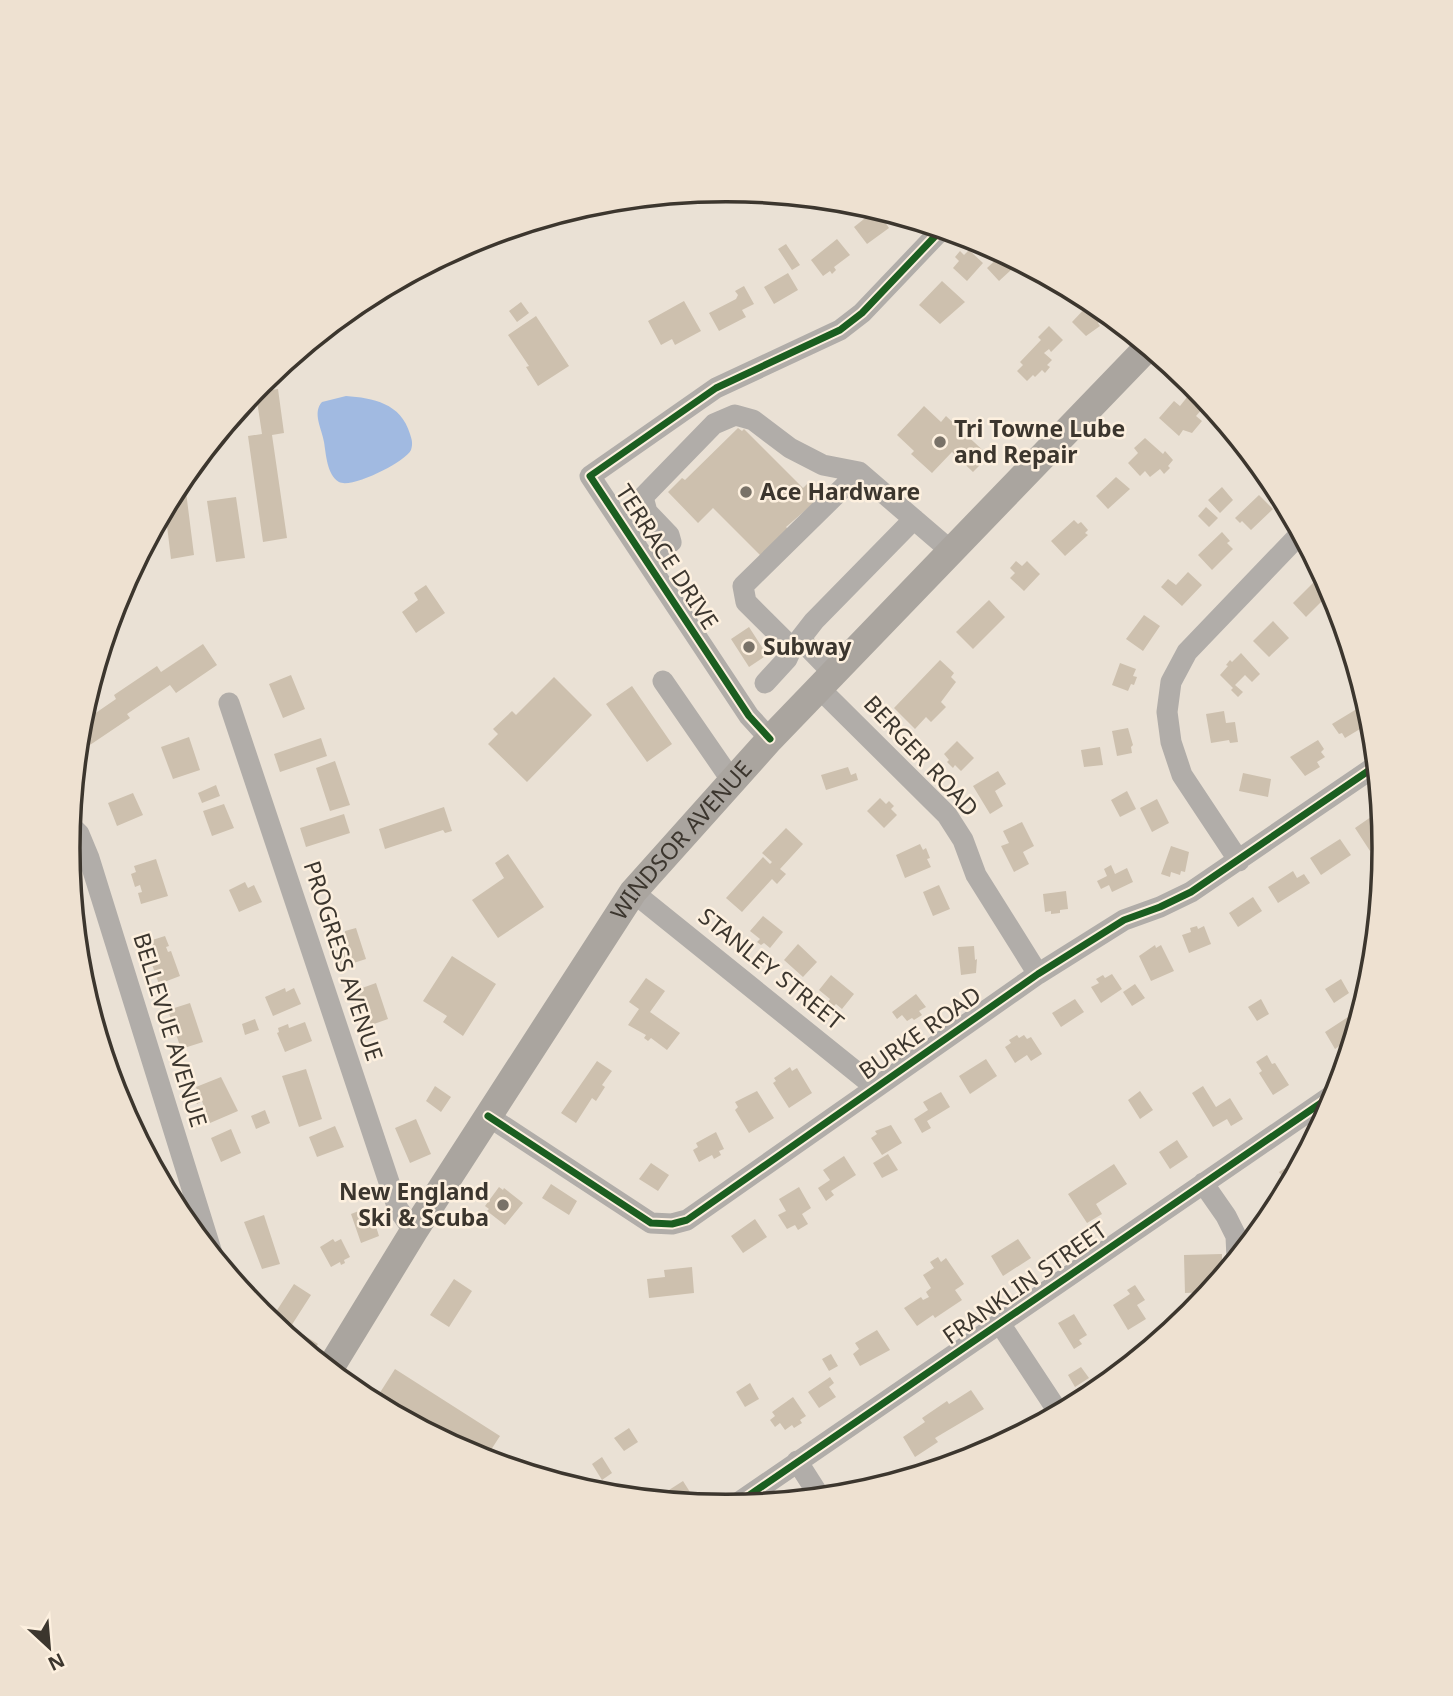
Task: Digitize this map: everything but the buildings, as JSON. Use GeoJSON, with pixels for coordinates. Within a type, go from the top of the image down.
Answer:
{"type":"FeatureCollection","features":[{"type":"Feature","properties":{"kind":"main road","name":"WINDSOR AVENUE"},"geometry":{"type":"LineString","coordinates":[[334,1362],[414,1231],[633,892],[770,739],[1142,353]]}},
{"type":"Feature","properties":{"kind":"street","name":"TERRACE DRIVE"},"geometry":{"type":"LineString","coordinates":[[770,739],[749,716],[590,475],[716,388],[840,330],[862,313],[935,236]]}},
{"type":"Feature","properties":{"kind":"street"},"geometry":{"type":"LineString","coordinates":[[647,561],[671,542],[669,535],[647,512],[643,497],[714,424],[735,415],[753,419],[790,447],[823,465],[859,472],[951,551]]}},
{"type":"Feature","properties":{"kind":"street","name":"BERGER ROAD"},"geometry":{"type":"LineString","coordinates":[[859,472],[743,586],[746,602],[796,644],[947,815],[964,840],[976,875],[1038,974]]}},
{"type":"Feature","properties":{"kind":"street"},"geometry":{"type":"LineString","coordinates":[[765,682],[787,659],[814,621],[914,519]]}},
{"type":"Feature","properties":{"kind":"street"},"geometry":{"type":"LineString","coordinates":[[1239,861],[1182,775],[1171,741],[1167,712],[1171,682],[1187,652],[1294,540]]}},
{"type":"Feature","properties":{"kind":"street"},"geometry":{"type":"LineString","coordinates":[[663,681],[732,781]]}},
{"type":"Feature","properties":{"kind":"street","name":"PROGRESS AVENUE"},"geometry":{"type":"LineString","coordinates":[[229,703],[398,1209],[414,1231]]}},
{"type":"Feature","properties":{"kind":"street","name":"BURKE ROAD"},"geometry":{"type":"LineString","coordinates":[[488,1116],[651,1223],[672,1224],[687,1220],[1038,974],[1124,920],[1191,892],[1368,771]]}},
{"type":"Feature","properties":{"kind":"street","name":"BELLEVUE AVENUE"},"geometry":{"type":"LineString","coordinates":[[80,838],[204,1227]]}},
{"type":"Feature","properties":{"kind":"street","name":"STANLEY STREET"},"geometry":{"type":"LineString","coordinates":[[633,892],[875,1087]]}},
{"type":"Feature","properties":{"kind":"street","name":"FRANKLIN STREET"},"geometry":{"type":"LineString","coordinates":[[751,1493],[1001,1325],[1319,1104]]}},
{"type":"Feature","properties":{"kind":"street"},"geometry":{"type":"LineString","coordinates":[[1203,1183],[1226,1216],[1236,1236],[1236,1244]]}},
{"type":"Feature","properties":{"kind":"street"},"geometry":{"type":"LineString","coordinates":[[1001,1325],[1054,1405]]}},
{"type":"Feature","properties":{"kind":"street"},"geometry":{"type":"LineString","coordinates":[[797,1461],[814,1488]]}},
{"type":"Feature","properties":{"kind":"water"},"geometry":{"type":"Polygon","coordinates":[[[346,396],[366,398],[393,409],[406,424],[412,444],[407,455],[389,467],[366,478],[346,483],[335,479],[330,469],[318,411],[322,402],[346,396]]]}},
{"type":"Feature","properties":{"kind":"cycle path"},"geometry":{"type":"LineString","coordinates":[[770,739],[749,716],[590,476],[716,388],[840,330],[862,313],[935,236]]}},
{"type":"Feature","properties":{"kind":"cycle path"},"geometry":{"type":"LineString","coordinates":[[488,1116],[651,1223],[672,1224],[687,1220],[1038,974],[1124,920],[1191,892],[1368,771]]}},
{"type":"Feature","properties":{"kind":"cycle path"},"geometry":{"type":"LineString","coordinates":[[752,1493],[1319,1104]]}},
{"type":"Feature","properties":{"kind":"place","name":"Tri Towne Lube and Repair"},"geometry":{"type":"Point","coordinates":[940,442]}},
{"type":"Feature","properties":{"kind":"place","name":"Ace Hardware"},"geometry":{"type":"Point","coordinates":[746,492]}},
{"type":"Feature","properties":{"kind":"place","name":"Subway"},"geometry":{"type":"Point","coordinates":[749,647]}},
{"type":"Feature","properties":{"kind":"place","name":"New England Ski & Scuba"},"geometry":{"type":"Point","coordinates":[503,1205]}}]}
